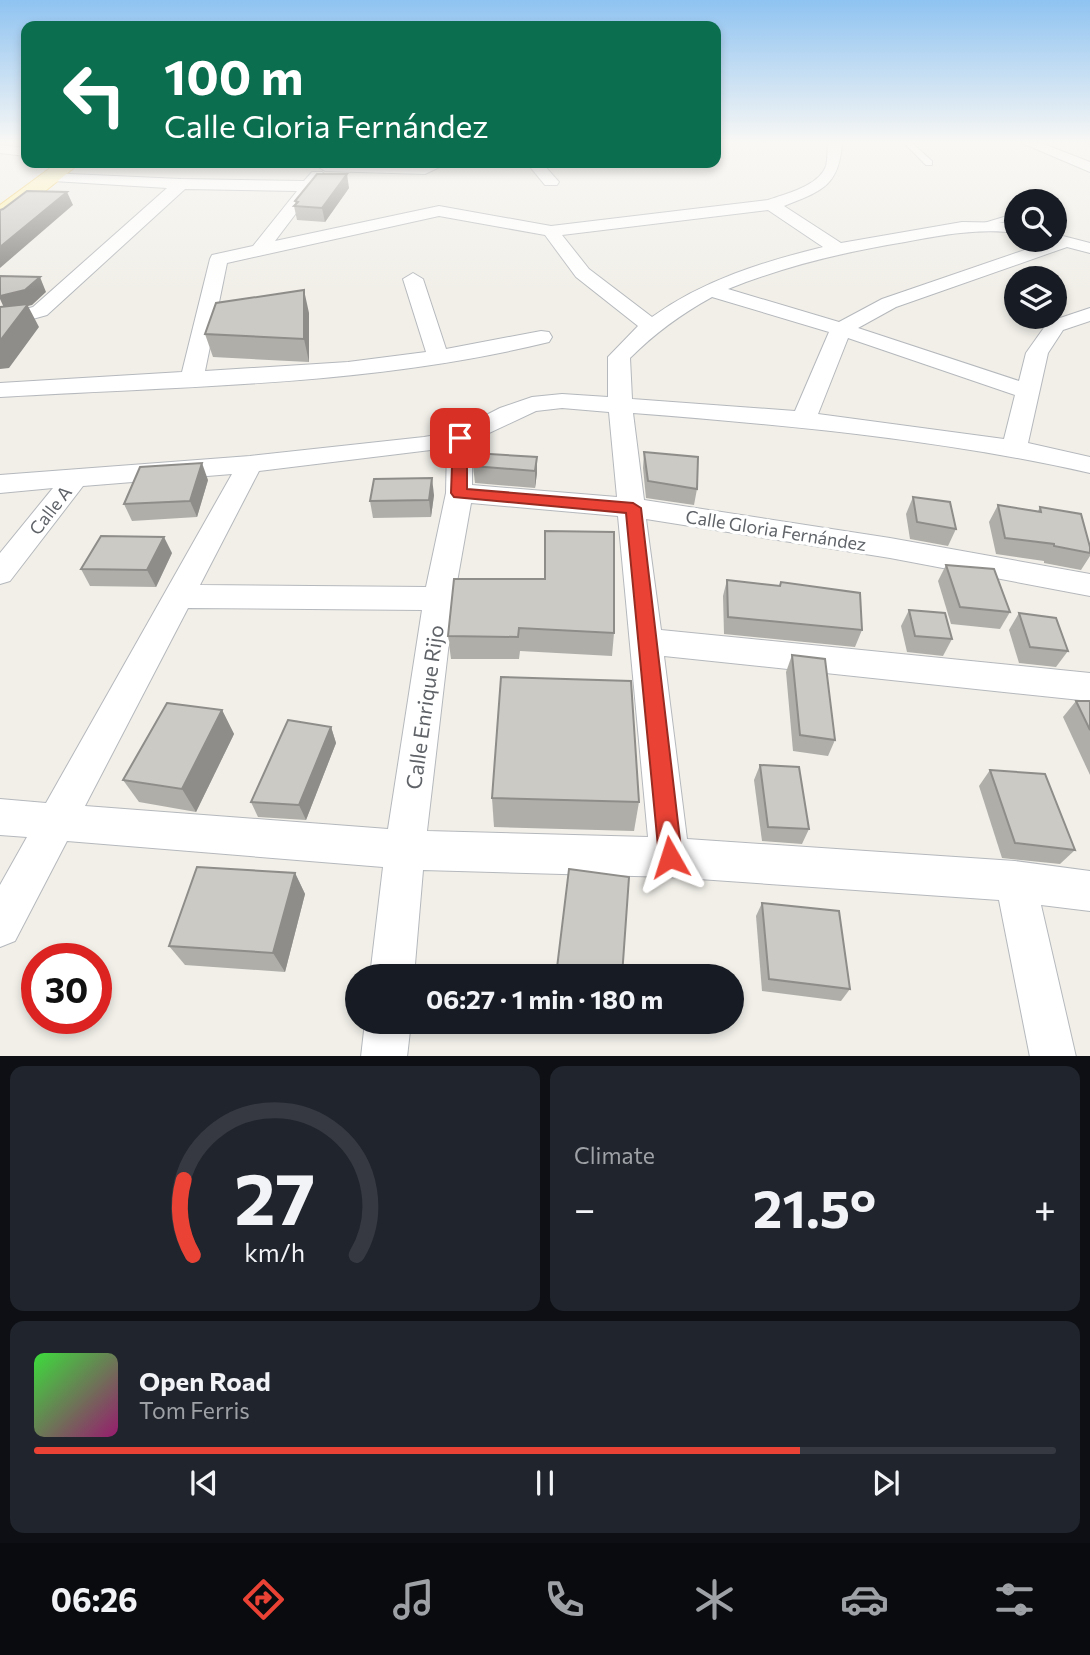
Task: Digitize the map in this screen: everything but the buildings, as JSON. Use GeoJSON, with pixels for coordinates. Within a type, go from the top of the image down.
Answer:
{"type":"FeatureCollection","features":[{"type":"Feature","properties":{"kind":"main road"},"geometry":{"type":"LineString","coordinates":[[0,216],[31,192]]}},
{"type":"Feature","properties":{"kind":"street"},"geometry":{"type":"LineString","coordinates":[[0,322],[40,311],[172,192]]}},
{"type":"Feature","properties":{"kind":"street"},"geometry":{"type":"LineString","coordinates":[[261,248],[303,192]]}},
{"type":"Feature","properties":{"kind":"street"},"geometry":{"type":"LineString","coordinates":[[426,192],[426,213]]}},
{"type":"Feature","properties":{"kind":"street"},"geometry":{"type":"LineString","coordinates":[[192,379],[219,259],[426,213],[454,212],[551,231],[771,205],[804,192]]}},
{"type":"Feature","properties":{"kind":"street"},"geometry":{"type":"LineString","coordinates":[[771,205],[837,248]]}},
{"type":"Feature","properties":{"kind":"street"},"geometry":{"type":"LineString","coordinates":[[670,857],[620,406],[619,358],[650,325],[710,289],[797,258],[837,248],[988,223],[1004,226]]}},
{"type":"Feature","properties":{"kind":"street"},"geometry":{"type":"LineString","coordinates":[[551,231],[565,256],[591,283],[650,325]]}},
{"type":"Feature","properties":{"kind":"street"},"geometry":{"type":"LineString","coordinates":[[1067,243],[1090,248]]}},
{"type":"Feature","properties":{"kind":"street"},"geometry":{"type":"LineString","coordinates":[[804,419],[841,329],[890,303],[1030,252]]}},
{"type":"Feature","properties":{"kind":"street"},"geometry":{"type":"LineString","coordinates":[[413,279],[438,357]]}},
{"type":"Feature","properties":{"kind":"street"},"geometry":{"type":"LineString","coordinates":[[710,289],[841,329],[1029,392]]}},
{"type":"Feature","properties":{"kind":"street"},"geometry":{"type":"LineString","coordinates":[[1067,322],[1090,314]]}},
{"type":"Feature","properties":{"kind":"street"},"geometry":{"type":"LineString","coordinates":[[1014,447],[1037,352],[1053,329]]}},
{"type":"Feature","properties":{"kind":"street"},"geometry":{"type":"LineString","coordinates":[[1063,329],[1090,339]]}},
{"type":"Feature","properties":{"kind":"street"},"geometry":{"type":"LineString","coordinates":[[0,390],[348,369],[438,357],[541,337]]}},
{"type":"Feature","properties":{"kind":"street"},"geometry":{"type":"LineString","coordinates":[[0,484],[250,464],[424,445],[460,438],[508,413],[532,404],[562,401],[804,419],[1014,447],[1090,465]]}},
{"type":"Feature","properties":{"kind":"street","name":"Calle Enrique Rijo"},"geometry":{"type":"LineString","coordinates":[[393,964],[405,850],[439,599],[459,493],[460,438]]}},
{"type":"Feature","properties":{"kind":"street"},"geometry":{"type":"LineString","coordinates":[[0,926],[250,464]]}},
{"type":"Feature","properties":{"kind":"street","name":"Calle A"},"geometry":{"type":"LineString","coordinates":[[0,573],[74,480]]}},
{"type":"Feature","properties":{"kind":"street","name":"Calle Gloria Fernández"},"geometry":{"type":"LineString","coordinates":[[459,493],[633,508],[890,548],[1090,585]]}},
{"type":"Feature","properties":{"kind":"street"},"geometry":{"type":"LineString","coordinates":[[179,596],[439,599]]}},
{"type":"Feature","properties":{"kind":"street"},"geometry":{"type":"LineString","coordinates":[[647,641],[1090,687]]}},
{"type":"Feature","properties":{"kind":"street"},"geometry":{"type":"LineString","coordinates":[[0,817],[405,850],[670,857],[1015,881],[1090,891]]}},
{"type":"Feature","properties":{"kind":"street"},"geometry":{"type":"LineString","coordinates":[[1015,881],[1053,1056]]}},
{"type":"Feature","properties":{"kind":"street"},"geometry":{"type":"LineString","coordinates":[[384,1056],[387,1034]]}},
{"type":"Feature","properties":{"kind":"lane"},"geometry":{"type":"LineString","coordinates":[[988,223],[1004,219]]}},
{"type":"Feature","properties":{"kind":"route"},"geometry":{"type":"LineString","coordinates":[[460,438],[459,493],[633,508],[670,857]]}}]}
